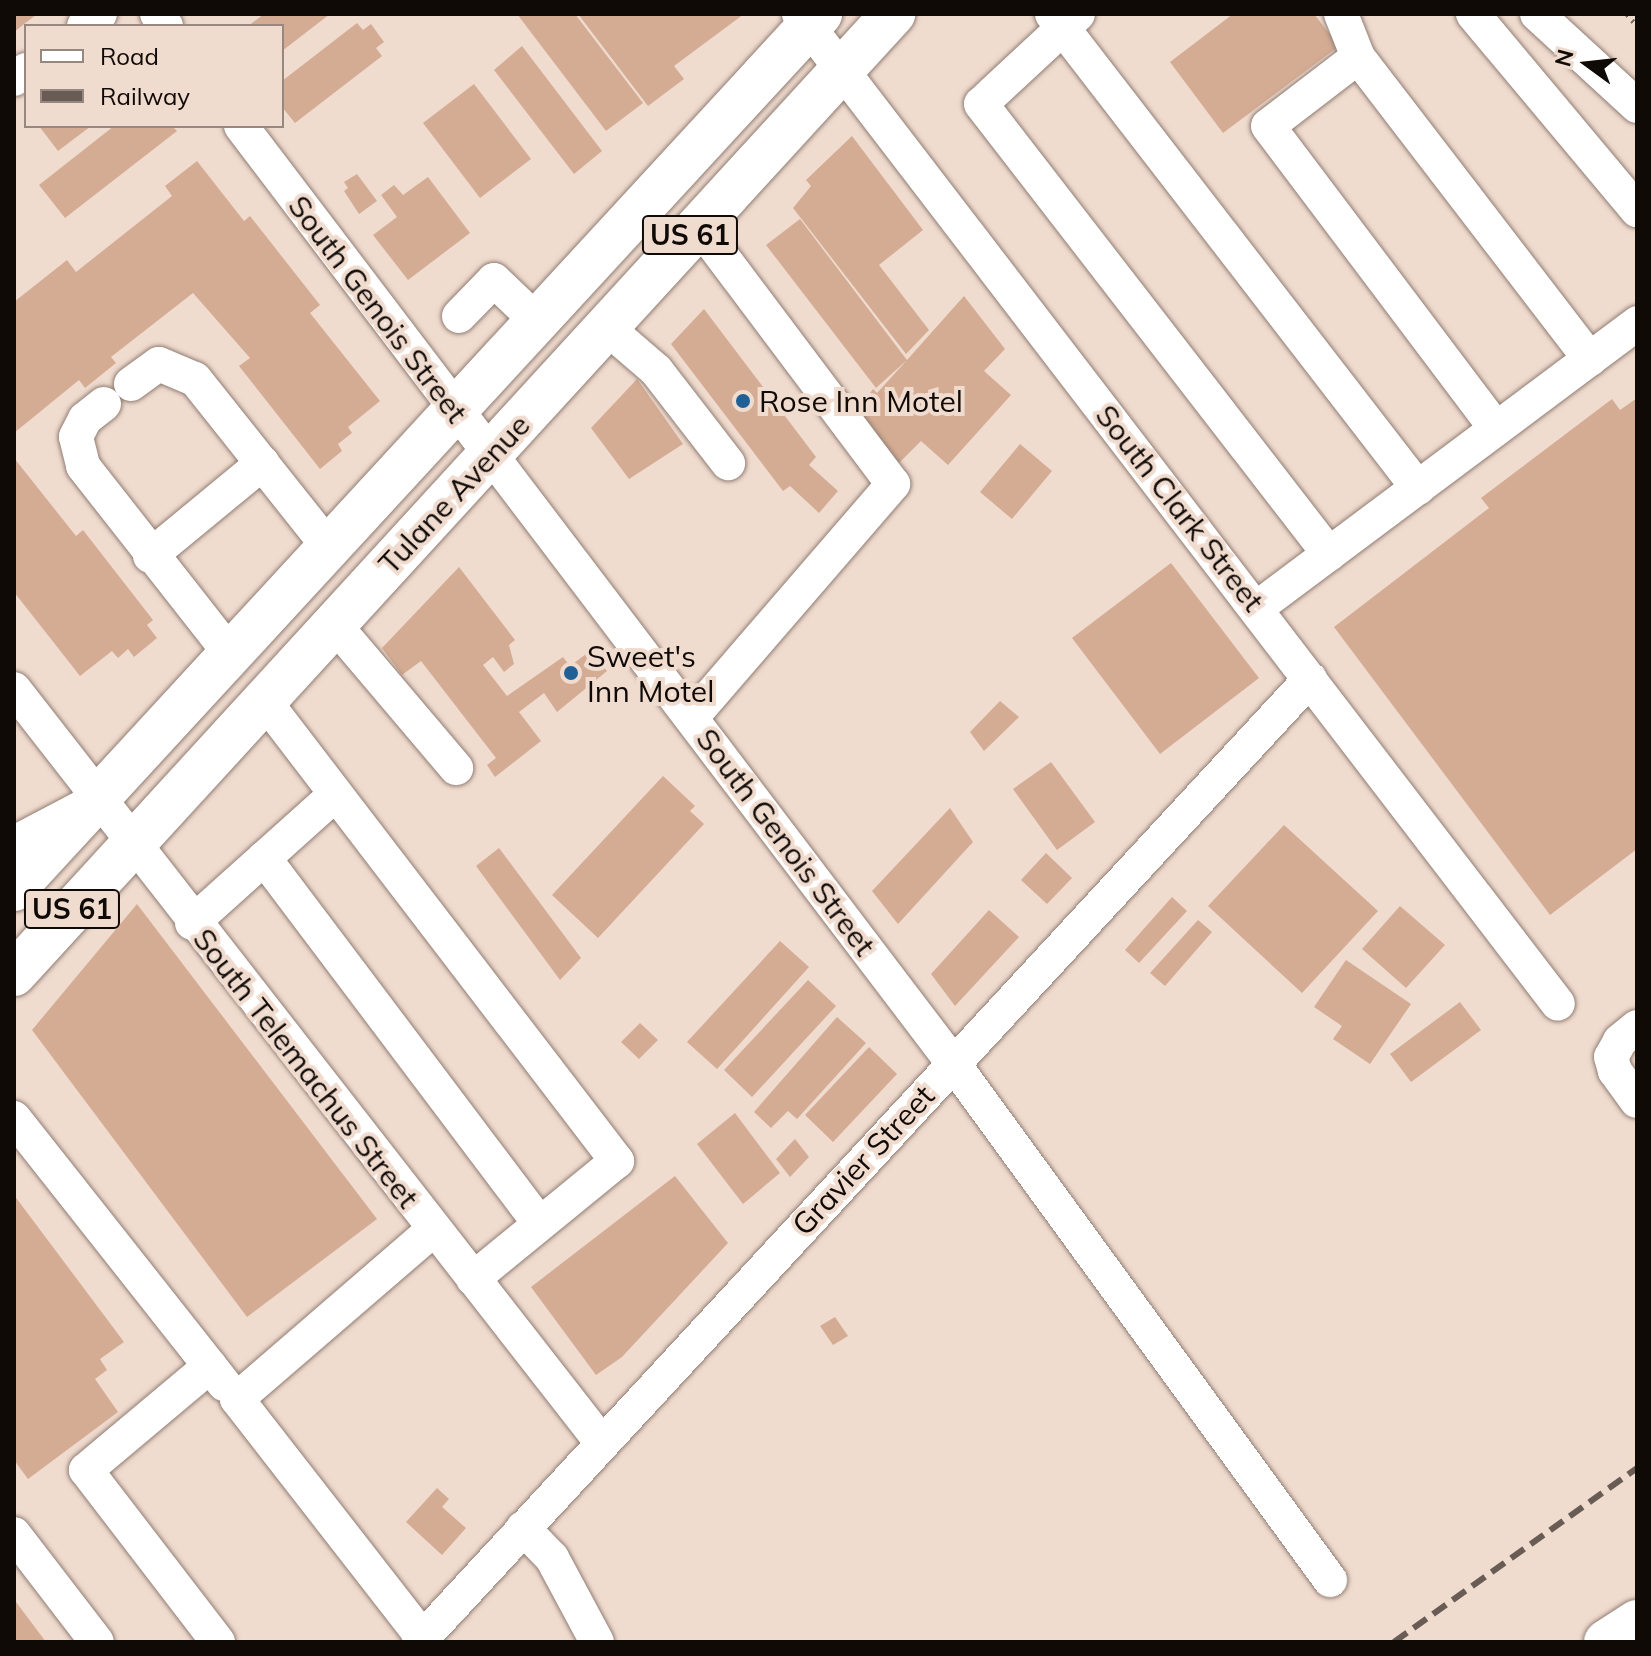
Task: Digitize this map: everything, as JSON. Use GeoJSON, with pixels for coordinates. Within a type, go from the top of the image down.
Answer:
{"type":"FeatureCollection","features":[{"type":"Feature","properties":{"kind":"main road","name":"Tulane Avenue"},"geometry":{"type":"LineString","coordinates":[[14,974],[893,14]]}},
{"type":"Feature","properties":{"kind":"main road","name":"Tulane Avenue"},"geometry":{"type":"LineString","coordinates":[[14,889],[457,413],[809,18]]}},
{"type":"Feature","properties":{"kind":"main road"},"geometry":{"type":"LineString","coordinates":[[1606,1642],[1637,1622]]}},
{"type":"Feature","properties":{"kind":"street"},"geometry":{"type":"LineString","coordinates":[[1341,14],[1358,57],[1590,359]]}},
{"type":"Feature","properties":{"kind":"street"},"geometry":{"type":"LineString","coordinates":[[1473,14],[1637,210]]}},
{"type":"Feature","properties":{"kind":"street"},"geometry":{"type":"LineString","coordinates":[[1537,14],[1637,106]]}},
{"type":"Feature","properties":{"kind":"street","name":"South Clark Street"},"geometry":{"type":"LineString","coordinates":[[809,18],[841,70],[1258,607],[1558,1004]]}},
{"type":"Feature","properties":{"kind":"street"},"geometry":{"type":"LineString","coordinates":[[1329,554],[981,104],[1064,18],[1418,488]]}},
{"type":"Feature","properties":{"kind":"street"},"geometry":{"type":"LineString","coordinates":[[1358,57],[1268,126],[1496,429]]}},
{"type":"Feature","properties":{"kind":"street","name":"South Genois Street"},"geometry":{"type":"LineString","coordinates":[[243,128],[488,457],[692,717],[953,1063],[1330,1580]]}},
{"type":"Feature","properties":{"kind":"street"},"geometry":{"type":"LineString","coordinates":[[692,717],[893,484],[699,226]]}},
{"type":"Feature","properties":{"kind":"street"},"geometry":{"type":"LineString","coordinates":[[459,316],[494,280],[539,323]]}},
{"type":"Feature","properties":{"kind":"street"},"geometry":{"type":"LineString","coordinates":[[1258,607],[1637,323]]}},
{"type":"Feature","properties":{"kind":"street"},"geometry":{"type":"LineString","coordinates":[[606,327],[656,370],[728,463]]}},
{"type":"Feature","properties":{"kind":"street"},"geometry":{"type":"LineString","coordinates":[[131,384],[159,364],[178,367],[195,379],[330,549]]}},
{"type":"Feature","properties":{"kind":"street"},"geometry":{"type":"LineString","coordinates":[[104,404],[85,419],[76,437],[83,466],[150,556],[231,655]]}},
{"type":"Feature","properties":{"kind":"street"},"geometry":{"type":"LineString","coordinates":[[150,556],[263,463]]}},
{"type":"Feature","properties":{"kind":"street"},"geometry":{"type":"LineString","coordinates":[[334,624],[456,768]]}},
{"type":"Feature","properties":{"kind":"street","name":"Gravier Street"},"geometry":{"type":"LineString","coordinates":[[421,1640],[1310,679]]}},
{"type":"Feature","properties":{"kind":"street","name":"South Telemachus Street"},"geometry":{"type":"LineString","coordinates":[[14,689],[131,845],[602,1443]]}},
{"type":"Feature","properties":{"kind":"street"},"geometry":{"type":"LineString","coordinates":[[264,700],[617,1161],[473,1279]]}},
{"type":"Feature","properties":{"kind":"street"},"geometry":{"type":"LineString","coordinates":[[192,923],[336,794]]}},
{"type":"Feature","properties":{"kind":"street"},"geometry":{"type":"LineString","coordinates":[[14,843],[97,800]]}},
{"type":"Feature","properties":{"kind":"street"},"geometry":{"type":"LineString","coordinates":[[264,858],[540,1224]]}},
{"type":"Feature","properties":{"kind":"street"},"geometry":{"type":"LineString","coordinates":[[1637,1027],[1620,1041],[1611,1057],[1615,1071],[1637,1101]]}},
{"type":"Feature","properties":{"kind":"street"},"geometry":{"type":"LineString","coordinates":[[14,1118],[237,1399],[421,1640]]}},
{"type":"Feature","properties":{"kind":"street"},"geometry":{"type":"LineString","coordinates":[[237,1399],[433,1230]]}},
{"type":"Feature","properties":{"kind":"street"},"geometry":{"type":"LineString","coordinates":[[210,1366],[86,1470],[218,1642]]}},
{"type":"Feature","properties":{"kind":"street"},"geometry":{"type":"LineString","coordinates":[[523,1528],[552,1558],[597,1642]]}},
{"type":"Feature","properties":{"kind":"street"},"geometry":{"type":"LineString","coordinates":[[14,1534],[97,1642]]}},
{"type":"Feature","properties":{"kind":"path"},"geometry":{"type":"LineString","coordinates":[[1627,14],[1637,26]]}},
{"type":"Feature","properties":{"kind":"building"},"geometry":{"type":"Polygon","coordinates":[[[14,14],[37,14],[24,24],[14,32],[14,14]]]}},
{"type":"Feature","properties":{"kind":"building"},"geometry":{"type":"Polygon","coordinates":[[[264,14],[330,14],[284,49],[284,24],[251,24],[264,14]]]}},
{"type":"Feature","properties":{"kind":"building"},"geometry":{"type":"Polygon","coordinates":[[[517,14],[575,14],[643,103],[606,131],[517,14]]]}},
{"type":"Feature","properties":{"kind":"building"},"geometry":{"type":"Polygon","coordinates":[[[578,14],[744,14],[674,66],[684,79],[648,106],[578,14]]]}},
{"type":"Feature","properties":{"kind":"building"},"geometry":{"type":"Polygon","coordinates":[[[1233,14],[1314,14],[1339,46],[1223,133],[1170,62],[1233,14]]]}},
{"type":"Feature","properties":{"kind":"building"},"geometry":{"type":"Polygon","coordinates":[[[357,23],[363,30],[371,24],[384,42],[376,48],[382,56],[295,123],[284,109],[284,79],[357,23]]]}},
{"type":"Feature","properties":{"kind":"building"},"geometry":{"type":"Polygon","coordinates":[[[522,46],[602,151],[574,174],[494,70],[522,46]]]}},
{"type":"Feature","properties":{"kind":"building"},"geometry":{"type":"Polygon","coordinates":[[[474,84],[531,159],[480,198],[423,123],[474,84]]]}},
{"type":"Feature","properties":{"kind":"building"},"geometry":{"type":"Polygon","coordinates":[[[41,128],[88,128],[58,151],[41,128]]]}},
{"type":"Feature","properties":{"kind":"building"},"geometry":{"type":"Polygon","coordinates":[[[111,128],[174,128],[177,131],[65,218],[39,185],[111,128]]]}},
{"type":"Feature","properties":{"kind":"building"},"geometry":{"type":"Polygon","coordinates":[[[852,136],[923,230],[879,265],[929,330],[906,354],[793,208],[811,186],[806,180],[852,136]]]}},
{"type":"Feature","properties":{"kind":"building"},"geometry":{"type":"Polygon","coordinates":[[[197,161],[244,221],[250,216],[320,305],[310,313],[380,401],[348,427],[352,433],[338,444],[342,451],[320,469],[239,366],[250,358],[193,293],[111,357],[116,363],[85,388],[79,380],[14,433],[14,302],[67,260],[76,272],[172,196],[165,186],[197,161]]]}},
{"type":"Feature","properties":{"kind":"building"},"geometry":{"type":"Polygon","coordinates":[[[357,174],[377,201],[359,214],[344,191],[348,188],[344,182],[357,174]]]}},
{"type":"Feature","properties":{"kind":"building"},"geometry":{"type":"Polygon","coordinates":[[[428,177],[470,233],[408,280],[373,235],[397,217],[381,195],[394,185],[403,195],[428,177]]]}},
{"type":"Feature","properties":{"kind":"building"},"geometry":{"type":"Polygon","coordinates":[[[800,219],[907,360],[876,388],[766,245],[800,219]]]}},
{"type":"Feature","properties":{"kind":"building"},"geometry":{"type":"Polygon","coordinates":[[[964,296],[1005,349],[984,371],[1011,395],[948,465],[921,441],[899,463],[851,419],[873,389],[877,393],[964,296]]]}},
{"type":"Feature","properties":{"kind":"building","name":"Rose Inn Motel"},"geometry":{"type":"Polygon","coordinates":[[[704,309],[816,457],[809,465],[838,491],[819,513],[790,486],[783,491],[671,344],[704,309]]]}},
{"type":"Feature","properties":{"kind":"building"},"geometry":{"type":"Polygon","coordinates":[[[637,379],[683,444],[629,479],[591,428],[637,379]]]}},
{"type":"Feature","properties":{"kind":"building"},"geometry":{"type":"Polygon","coordinates":[[[1637,398],[1637,849],[1550,915],[1334,627],[1489,508],[1481,498],[1612,399],[1620,410],[1637,398]]]}},
{"type":"Feature","properties":{"kind":"building"},"geometry":{"type":"Polygon","coordinates":[[[1020,444],[1052,471],[1012,519],[980,492],[1020,444]]]}},
{"type":"Feature","properties":{"kind":"building"},"geometry":{"type":"Polygon","coordinates":[[[14,458],[76,536],[83,530],[153,620],[147,625],[157,638],[134,657],[128,649],[118,658],[112,651],[80,676],[14,592],[14,458]]]}},
{"type":"Feature","properties":{"kind":"building"},"geometry":{"type":"Polygon","coordinates":[[[1171,563],[1259,678],[1160,754],[1072,638],[1171,563]]]}},
{"type":"Feature","properties":{"kind":"building","name":"Sweet's Inn Motel"},"geometry":{"type":"Polygon","coordinates":[[[459,567],[515,640],[509,645],[514,664],[504,672],[493,657],[483,665],[507,696],[563,657],[570,666],[590,651],[607,671],[557,712],[544,693],[519,712],[541,741],[495,777],[487,765],[496,758],[421,661],[402,675],[382,648],[459,567]]]}},
{"type":"Feature","properties":{"kind":"building"},"geometry":{"type":"Polygon","coordinates":[[[1000,701],[1019,717],[984,751],[970,732],[1000,701]]]}},
{"type":"Feature","properties":{"kind":"building"},"geometry":{"type":"Polygon","coordinates":[[[1051,762],[1095,822],[1057,850],[1013,789],[1051,762]]]}},
{"type":"Feature","properties":{"kind":"building"},"geometry":{"type":"Polygon","coordinates":[[[663,776],[695,806],[690,811],[704,824],[598,938],[552,895],[663,776]]]}},
{"type":"Feature","properties":{"kind":"building"},"geometry":{"type":"Polygon","coordinates":[[[950,808],[973,842],[898,924],[872,891],[950,808]]]}},
{"type":"Feature","properties":{"kind":"building"},"geometry":{"type":"Polygon","coordinates":[[[1284,825],[1378,911],[1302,993],[1208,906],[1284,825]]]}},
{"type":"Feature","properties":{"kind":"building"},"geometry":{"type":"Polygon","coordinates":[[[499,848],[581,958],[560,980],[476,866],[499,848]]]}},
{"type":"Feature","properties":{"kind":"building"},"geometry":{"type":"Polygon","coordinates":[[[1046,853],[1072,878],[1047,904],[1021,880],[1046,853]]]}},
{"type":"Feature","properties":{"kind":"building"},"geometry":{"type":"Polygon","coordinates":[[[1172,897],[1187,911],[1139,963],[1125,950],[1172,897]]]}},
{"type":"Feature","properties":{"kind":"building"},"geometry":{"type":"Polygon","coordinates":[[[137,904],[377,1219],[247,1317],[32,1030],[137,904]]]}},
{"type":"Feature","properties":{"kind":"building"},"geometry":{"type":"Polygon","coordinates":[[[1400,906],[1445,945],[1406,988],[1362,949],[1400,906]]]}},
{"type":"Feature","properties":{"kind":"building"},"geometry":{"type":"Polygon","coordinates":[[[989,910],[1019,937],[955,1006],[931,974],[989,910]]]}},
{"type":"Feature","properties":{"kind":"building"},"geometry":{"type":"Polygon","coordinates":[[[1198,920],[1212,932],[1165,986],[1150,973],[1198,920]]]}},
{"type":"Feature","properties":{"kind":"building"},"geometry":{"type":"Polygon","coordinates":[[[780,941],[809,967],[717,1069],[687,1042],[780,941]]]}},
{"type":"Feature","properties":{"kind":"building"},"geometry":{"type":"Polygon","coordinates":[[[1346,960],[1411,1004],[1370,1064],[1333,1039],[1342,1026],[1314,1007],[1346,960]]]}},
{"type":"Feature","properties":{"kind":"building"},"geometry":{"type":"Polygon","coordinates":[[[808,980],[836,1006],[752,1097],[724,1070],[808,980]]]}},
{"type":"Feature","properties":{"kind":"building"},"geometry":{"type":"Polygon","coordinates":[[[1460,1002],[1481,1030],[1411,1082],[1390,1054],[1460,1002]]]}},
{"type":"Feature","properties":{"kind":"building"},"geometry":{"type":"Polygon","coordinates":[[[837,1017],[866,1043],[797,1119],[788,1111],[771,1128],[754,1112],[837,1017]]]}},
{"type":"Feature","properties":{"kind":"building"},"geometry":{"type":"Polygon","coordinates":[[[640,1023],[658,1040],[639,1059],[621,1042],[640,1023]]]}},
{"type":"Feature","properties":{"kind":"building"},"geometry":{"type":"Polygon","coordinates":[[[869,1047],[897,1074],[833,1142],[805,1115],[869,1047]]]}},
{"type":"Feature","properties":{"kind":"building"},"geometry":{"type":"Polygon","coordinates":[[[735,1113],[780,1173],[743,1204],[697,1144],[735,1113]]]}},
{"type":"Feature","properties":{"kind":"building"},"geometry":{"type":"Polygon","coordinates":[[[795,1139],[809,1157],[790,1177],[776,1159],[795,1139]]]}},
{"type":"Feature","properties":{"kind":"building"},"geometry":{"type":"Polygon","coordinates":[[[675,1176],[728,1243],[622,1357],[596,1375],[531,1287],[675,1176]]]}},
{"type":"Feature","properties":{"kind":"building"},"geometry":{"type":"Polygon","coordinates":[[[14,1195],[124,1342],[100,1359],[107,1370],[95,1379],[118,1412],[28,1479],[14,1460],[14,1195]]]}},
{"type":"Feature","properties":{"kind":"building"},"geometry":{"type":"Polygon","coordinates":[[[835,1317],[848,1336],[833,1345],[820,1326],[835,1317]]]}},
{"type":"Feature","properties":{"kind":"building"},"geometry":{"type":"Polygon","coordinates":[[[437,1488],[449,1499],[442,1507],[466,1528],[442,1555],[406,1522],[437,1488]]]}},
{"type":"Feature","properties":{"kind":"building"},"geometry":{"type":"Polygon","coordinates":[[[16,1602],[46,1642],[14,1642],[16,1602]]]}},
{"type":"Feature","properties":{"kind":"railway"},"geometry":{"type":"LineString","coordinates":[[1394,1642],[1637,1468]]}},
{"type":"Feature","properties":{"kind":"place","name":"Rose Inn Motel"},"geometry":{"type":"Point","coordinates":[743,401]}},
{"type":"Feature","properties":{"kind":"place","name":"Sweet's Inn Motel"},"geometry":{"type":"Point","coordinates":[571,673]}}]}
